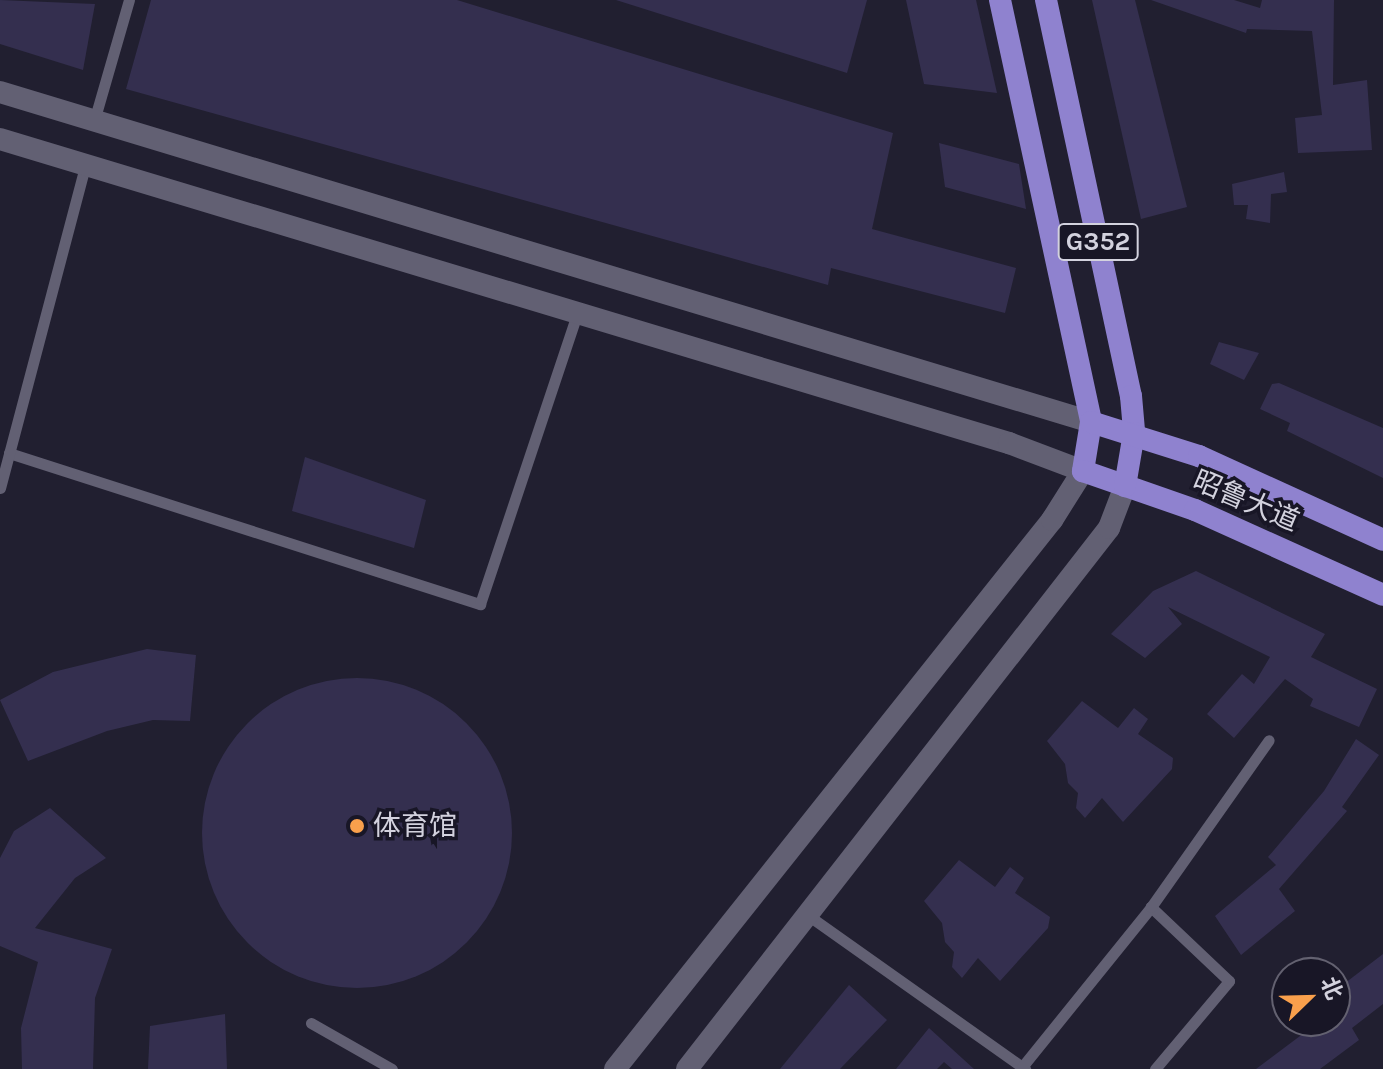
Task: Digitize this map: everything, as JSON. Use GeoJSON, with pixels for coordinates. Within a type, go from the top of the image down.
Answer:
{"type":"FeatureCollection","features":[{"type":"Feature","properties":{"kind":"highway","name":"G352"},"geometry":{"type":"LineString","coordinates":[[1000,0],[1091,422],[1083,471]]}},
{"type":"Feature","properties":{"kind":"highway","name":"G352"},"geometry":{"type":"LineString","coordinates":[[1046,0],[1126,368],[1134,433],[1125,486]]}},
{"type":"Feature","properties":{"kind":"highway","name":"昭鲁大道"},"geometry":{"type":"LineString","coordinates":[[1091,422],[1134,433],[1199,456],[1383,540]]}},
{"type":"Feature","properties":{"kind":"highway","name":"昭鲁大道"},"geometry":{"type":"LineString","coordinates":[[1083,471],[1195,510],[1383,595]]}},
{"type":"Feature","properties":{"kind":"street"},"geometry":{"type":"LineString","coordinates":[[0,92],[1091,422]]}},
{"type":"Feature","properties":{"kind":"street"},"geometry":{"type":"LineString","coordinates":[[0,139],[1009,443],[1083,471],[1043,533],[615,1069]]}},
{"type":"Feature","properties":{"kind":"street"},"geometry":{"type":"LineString","coordinates":[[687,1069],[1109,528],[1125,486]]}},
{"type":"Feature","properties":{"kind":"lane"},"geometry":{"type":"LineString","coordinates":[[94,121],[129,0]]}},
{"type":"Feature","properties":{"kind":"lane"},"geometry":{"type":"LineString","coordinates":[[0,488],[85,166]]}},
{"type":"Feature","properties":{"kind":"lane"},"geometry":{"type":"LineString","coordinates":[[9,453],[480,604],[577,314]]}},
{"type":"Feature","properties":{"kind":"lane"},"geometry":{"type":"LineString","coordinates":[[809,916],[1024,1068],[1151,907],[1269,740]]}},
{"type":"Feature","properties":{"kind":"lane"},"geometry":{"type":"LineString","coordinates":[[1151,907],[1229,981],[1155,1069]]}},
{"type":"Feature","properties":{"kind":"lane"},"geometry":{"type":"LineString","coordinates":[[311,1023],[392,1069]]}},
{"type":"Feature","properties":{"kind":"building"},"geometry":{"type":"Polygon","coordinates":[[[0,0],[95,4],[83,70],[0,44],[0,0]]]}},
{"type":"Feature","properties":{"kind":"building"},"geometry":{"type":"Polygon","coordinates":[[[151,0],[457,0],[893,133],[872,229],[1016,268],[1005,313],[831,268],[828,285],[126,89],[151,0]]]}},
{"type":"Feature","properties":{"kind":"building"},"geometry":{"type":"Polygon","coordinates":[[[616,0],[867,0],[847,73],[616,0]]]}},
{"type":"Feature","properties":{"kind":"building"},"geometry":{"type":"Polygon","coordinates":[[[906,0],[976,0],[997,93],[924,84],[906,0]]]}},
{"type":"Feature","properties":{"kind":"building"},"geometry":{"type":"Polygon","coordinates":[[[1092,0],[1135,0],[1187,207],[1141,219],[1092,0]]]}},
{"type":"Feature","properties":{"kind":"building"},"geometry":{"type":"Polygon","coordinates":[[[1151,0],[1234,0],[1260,8],[1262,0],[1334,0],[1333,85],[1367,80],[1372,150],[1298,153],[1295,118],[1322,115],[1312,31],[1247,29],[1246,33],[1151,0]]]}},
{"type":"Feature","properties":{"kind":"building"},"geometry":{"type":"Polygon","coordinates":[[[939,143],[1019,164],[1026,209],[945,187],[939,143]]]}},
{"type":"Feature","properties":{"kind":"building"},"geometry":{"type":"Polygon","coordinates":[[[1284,172],[1287,192],[1271,194],[1270,223],[1246,219],[1248,205],[1234,205],[1232,184],[1284,172]]]}},
{"type":"Feature","properties":{"kind":"building"},"geometry":{"type":"Polygon","coordinates":[[[1219,342],[1259,353],[1244,380],[1210,364],[1219,342]]]}},
{"type":"Feature","properties":{"kind":"building"},"geometry":{"type":"Polygon","coordinates":[[[1279,383],[1383,428],[1383,478],[1287,431],[1290,423],[1260,409],[1272,384],[1279,383]]]}},
{"type":"Feature","properties":{"kind":"building"},"geometry":{"type":"Polygon","coordinates":[[[305,457],[426,500],[414,548],[292,511],[305,457]]]}},
{"type":"Feature","properties":{"kind":"building"},"geometry":{"type":"Polygon","coordinates":[[[1196,571],[1325,634],[1311,657],[1377,689],[1359,727],[1310,706],[1313,699],[1285,679],[1234,738],[1207,714],[1242,674],[1254,684],[1270,657],[1168,607],[1182,624],[1145,658],[1111,634],[1153,591],[1196,571]]]}},
{"type":"Feature","properties":{"kind":"building"},"geometry":{"type":"Polygon","coordinates":[[[147,649],[196,655],[190,721],[153,720],[107,731],[28,761],[0,700],[53,672],[147,649]]]}},
{"type":"Feature","properties":{"kind":"building","name":"体育馆"},"geometry":{"type":"Polygon","coordinates":[[[357,678],[387,681],[416,690],[443,704],[477,735],[493,760],[505,788],[512,833],[509,863],[500,892],[486,919],[455,953],[430,969],[402,981],[357,988],[327,985],[298,976],[271,962],[237,931],[221,906],[209,878],[202,833],[205,803],[214,774],[228,747],[259,713],[284,697],[312,685],[357,678]]]}},
{"type":"Feature","properties":{"kind":"building"},"geometry":{"type":"Polygon","coordinates":[[[1082,701],[1118,728],[1134,708],[1148,719],[1138,734],[1173,758],[1172,769],[1123,822],[1102,798],[1085,818],[1076,808],[1078,793],[1068,783],[1065,764],[1047,741],[1082,701]]]}},
{"type":"Feature","properties":{"kind":"building"},"geometry":{"type":"Polygon","coordinates":[[[1356,739],[1379,755],[1342,807],[1347,811],[1279,889],[1295,911],[1241,955],[1215,916],[1276,865],[1268,857],[1324,791],[1356,739]]]}},
{"type":"Feature","properties":{"kind":"building"},"geometry":{"type":"Polygon","coordinates":[[[50,808],[106,858],[75,878],[35,928],[112,949],[95,998],[93,1069],[22,1069],[21,1028],[38,962],[0,946],[0,858],[14,831],[50,808]]]}},
{"type":"Feature","properties":{"kind":"building"},"geometry":{"type":"Polygon","coordinates":[[[959,860],[995,887],[1010,867],[1024,878],[1015,893],[1050,917],[1048,928],[1000,981],[978,958],[962,978],[952,967],[954,952],[945,942],[942,923],[924,901],[959,860]]]}},
{"type":"Feature","properties":{"kind":"building"},"geometry":{"type":"Polygon","coordinates":[[[1383,954],[1383,1004],[1352,1028],[1359,1040],[1320,1069],[1256,1069],[1299,1037],[1351,1037],[1351,979],[1383,954]]]}},
{"type":"Feature","properties":{"kind":"building"},"geometry":{"type":"Polygon","coordinates":[[[849,985],[887,1020],[840,1069],[780,1069],[849,985]]]}},
{"type":"Feature","properties":{"kind":"building"},"geometry":{"type":"Polygon","coordinates":[[[225,1014],[227,1069],[148,1069],[150,1026],[225,1014]]]}},
{"type":"Feature","properties":{"kind":"building"},"geometry":{"type":"Polygon","coordinates":[[[929,1028],[974,1069],[952,1069],[944,1062],[937,1069],[896,1069],[929,1028]]]}},
{"type":"Feature","properties":{"kind":"place","name":"体育馆"},"geometry":{"type":"Point","coordinates":[357,826]}}]}
